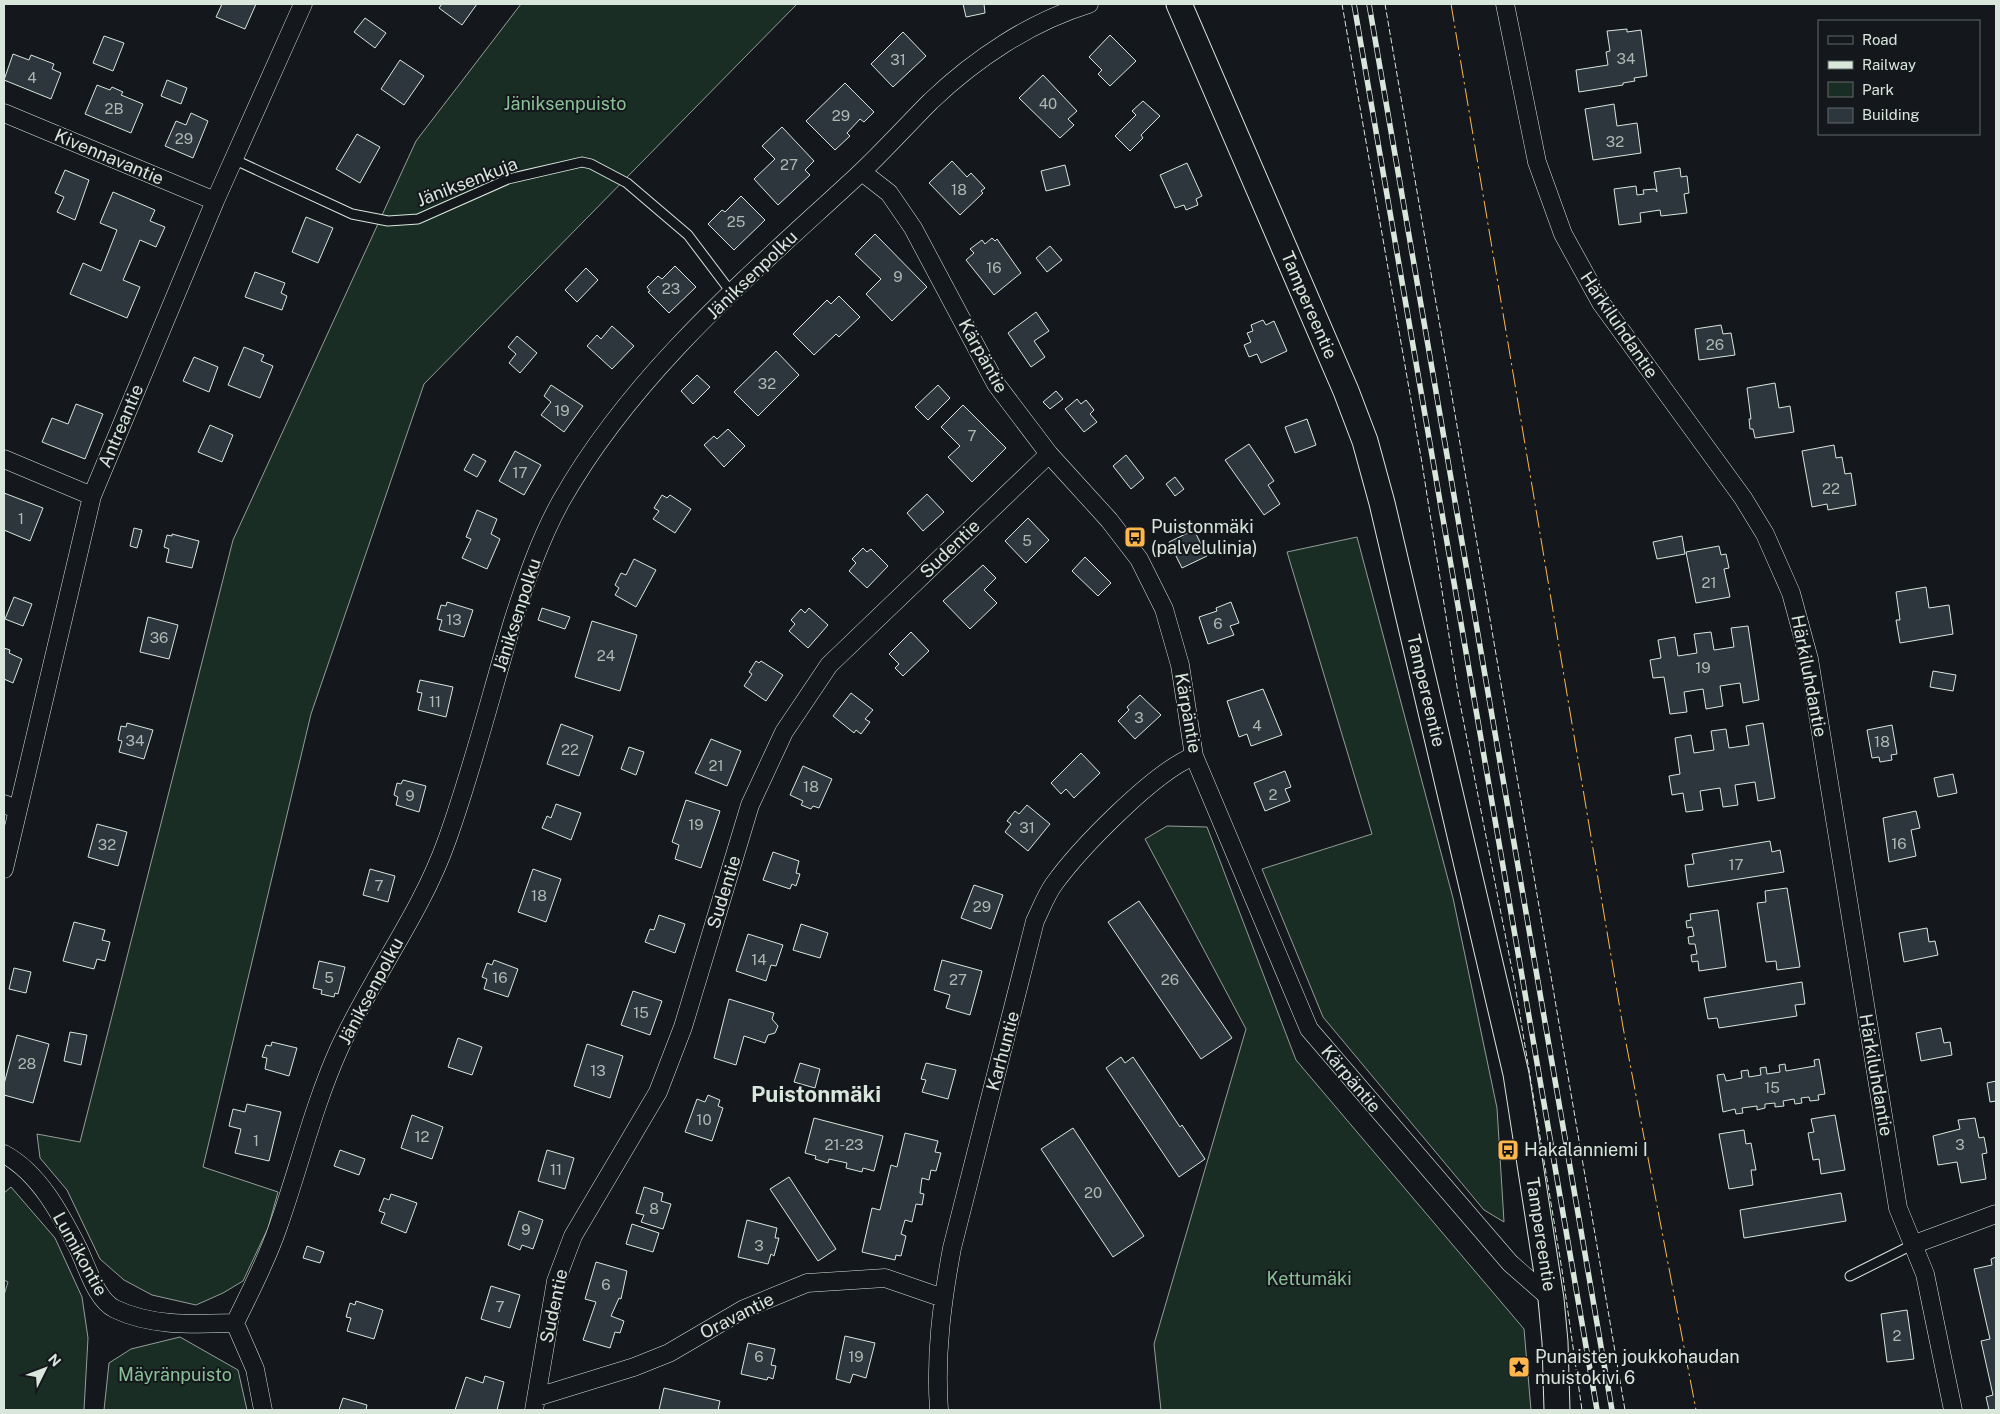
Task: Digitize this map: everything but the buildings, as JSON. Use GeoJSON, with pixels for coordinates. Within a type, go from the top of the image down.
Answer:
{"type":"FeatureCollection","features":[{"type":"Feature","properties":{"kind":"main road","name":"Tampereentie"},"geometry":{"type":"LineString","coordinates":[[1179,4],[1346,391],[1365,441],[1382,502],[1516,1074],[1551,1299],[1556,1342],[1557,1410]]}},
{"type":"Feature","properties":{"kind":"street","name":"Antreantie"},"geometry":{"type":"LineString","coordinates":[[4,869],[11,807],[92,496],[215,201],[304,4]]}},
{"type":"Feature","properties":{"kind":"street","name":"Jäniksenpolku"},"geometry":{"type":"LineString","coordinates":[[235,1324],[278,1229],[319,1099],[340,1047],[437,868],[456,815],[486,707],[531,565],[560,502],[602,436],[648,380],[731,292],[862,172],[934,98],[990,53],[1056,14],[1089,4]]}},
{"type":"Feature","properties":{"kind":"street","name":"Härkiluhdantie"},"geometry":{"type":"LineString","coordinates":[[1505,4],[1537,162],[1563,234],[1601,303],[1742,498],[1774,552],[1791,593],[1809,659],[1898,1208],[1925,1274],[1952,1410]]}},
{"type":"Feature","properties":{"kind":"street","name":"Kivennavantie"},"geometry":{"type":"LineString","coordinates":[[4,113],[215,201]]}},
{"type":"Feature","properties":{"kind":"street","name":"Kärpäntie"},"geometry":{"type":"LineString","coordinates":[[862,172],[889,193],[913,228],[996,384],[1049,454],[1109,520],[1139,559],[1164,609],[1180,665],[1194,756],[1309,1029],[1510,1263],[1551,1299]]}},
{"type":"Feature","properties":{"kind":"street","name":"Sudentie"},"geometry":{"type":"LineString","coordinates":[[535,1404],[556,1281],[573,1236],[658,1092],[683,1027],[750,804],[784,732],[829,666],[1049,454]]}},
{"type":"Feature","properties":{"kind":"street"},"geometry":{"type":"LineString","coordinates":[[4,459],[92,496]]}},
{"type":"Feature","properties":{"kind":"street","name":"Karhuntie"},"geometry":{"type":"LineString","coordinates":[[939,1410],[938,1352],[943,1298],[952,1248],[1036,921],[1054,884],[1099,832],[1158,778],[1194,756]]}},
{"type":"Feature","properties":{"kind":"street","name":"Lumikontie"},"geometry":{"type":"LineString","coordinates":[[4,1154],[19,1162],[41,1187],[78,1249],[95,1287],[113,1308],[156,1321],[235,1324]]}},
{"type":"Feature","properties":{"kind":"street"},"geometry":{"type":"LineString","coordinates":[[1912,1245],[1996,1214]]}},
{"type":"Feature","properties":{"kind":"street","name":"Oravantie"},"geometry":{"type":"LineString","coordinates":[[535,1404],[669,1353],[744,1309],[807,1283],[885,1278],[943,1298]]}},
{"type":"Feature","properties":{"kind":"street"},"geometry":{"type":"LineString","coordinates":[[235,1324],[255,1370],[263,1410]]}},
{"type":"Feature","properties":{"kind":"lane","name":"Jäniksenkuja"},"geometry":{"type":"LineString","coordinates":[[233,160],[352,214],[388,221],[418,219],[508,179],[582,162],[591,164],[627,183],[688,235],[731,292]]}},
{"type":"Feature","properties":{"kind":"lane"},"geometry":{"type":"LineString","coordinates":[[1850,1276],[1912,1245]]}},
{"type":"Feature","properties":{"kind":"green space","name":"Jäniksenpuisto"},"geometry":{"type":"Polygon","coordinates":[[[521,4],[797,4],[424,384],[311,714],[203,1167],[278,1192],[268,1228],[243,1281],[223,1293],[196,1305],[152,1295],[124,1280],[100,1259],[67,1190],[40,1158],[37,1134],[80,1142],[233,540],[416,141],[521,4]]]}},
{"type":"Feature","properties":{"kind":"green space"},"geometry":{"type":"Polygon","coordinates":[[[1357,537],[1453,898],[1497,1108],[1504,1222],[1484,1210],[1323,1017],[1262,869],[1372,834],[1287,552],[1357,537]]]}},
{"type":"Feature","properties":{"kind":"green space","name":"Kettumäki"},"geometry":{"type":"Polygon","coordinates":[[[1167,826],[1207,827],[1296,1060],[1524,1329],[1531,1410],[1161,1410],[1154,1344],[1246,1029],[1145,839],[1167,826]]]}},
{"type":"Feature","properties":{"kind":"green space"},"geometry":{"type":"Polygon","coordinates":[[[11,1187],[55,1238],[82,1297],[88,1338],[84,1410],[4,1410],[4,1295],[8,1282],[4,1280],[4,1193],[11,1187]]]}},
{"type":"Feature","properties":{"kind":"green space","name":"Mäyränpuisto"},"geometry":{"type":"Polygon","coordinates":[[[180,1337],[238,1370],[247,1410],[104,1410],[109,1363],[131,1349],[180,1337]]]}},
{"type":"Feature","properties":{"kind":"railway"},"geometry":{"type":"LineString","coordinates":[[1354,4],[1597,1410]]}},
{"type":"Feature","properties":{"kind":"railway"},"geometry":{"type":"LineString","coordinates":[[1369,4],[1612,1410]]}},
{"type":"Feature","properties":{"kind":"fence"},"geometry":{"type":"LineString","coordinates":[[1342,4],[1422,463],[1458,693],[1515,985],[1562,1270],[1582,1410]]}},
{"type":"Feature","properties":{"kind":"fence"},"geometry":{"type":"LineString","coordinates":[[1385,4],[1625,1410]]}},
{"type":"Feature","properties":{"kind":"power"},"geometry":{"type":"LineString","coordinates":[[1451,4],[1623,1027],[1696,1410]]}},
{"type":"Feature","properties":{"kind":"place","name":"Puistonmäki (palvelulinja)"},"geometry":{"type":"Point","coordinates":[1135,537]}},
{"type":"Feature","properties":{"kind":"place","name":"Hakalanniemi I"},"geometry":{"type":"Point","coordinates":[1508,1150]}},
{"type":"Feature","properties":{"kind":"place","name":"Punaisten joukkohaudan muistokivi 6"},"geometry":{"type":"Point","coordinates":[1519,1367]}},
{"type":"Feature","properties":{"kind":"district","name":"Puistonmäki"},"geometry":{"type":"Point","coordinates":[816,1094]}}]}
